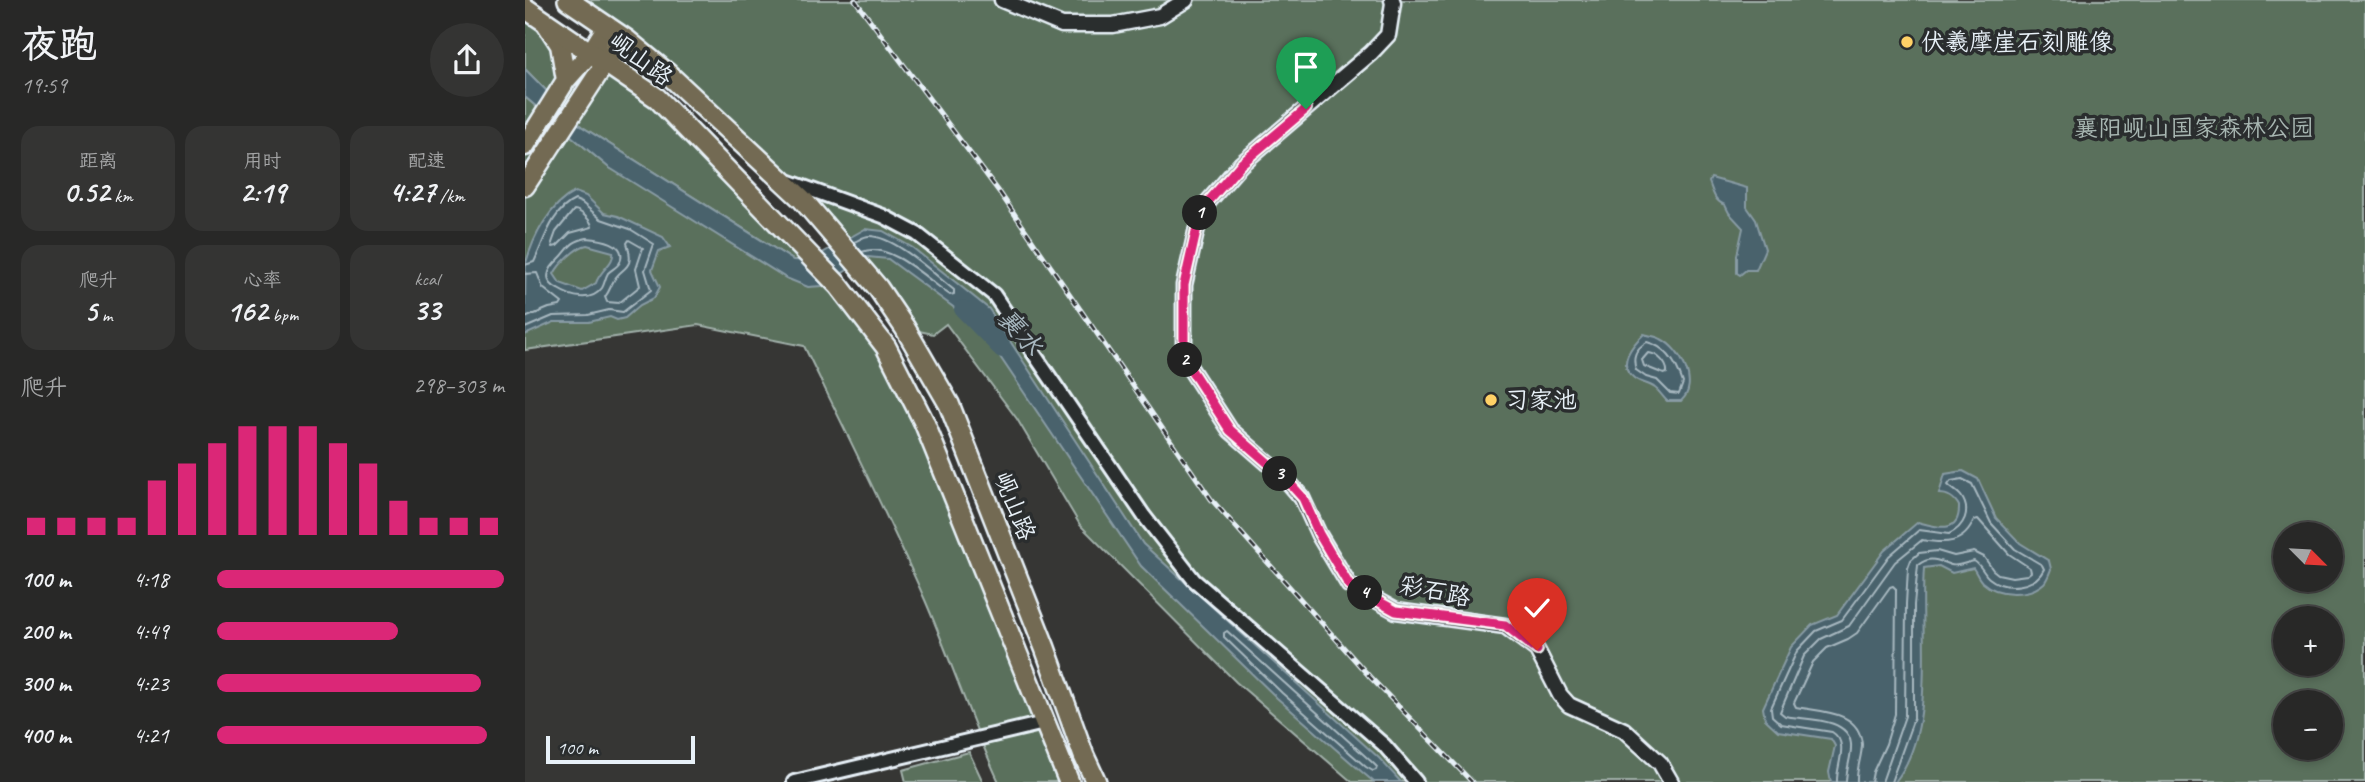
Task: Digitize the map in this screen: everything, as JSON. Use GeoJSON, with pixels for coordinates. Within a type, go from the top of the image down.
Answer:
{"type":"FeatureCollection","features":[{"type":"Feature","properties":{"kind":"highway","name":"岘山路"},"geometry":{"type":"LineString","coordinates":[[568,0],[615,32],[667,73],[780,178],[858,264],[905,328],[949,404],[1095,782]]}},
{"type":"Feature","properties":{"kind":"highway","name":"岘山路"},"geometry":{"type":"LineString","coordinates":[[525,8],[657,98],[839,286],[886,347],[924,422],[1044,723]]}},
{"type":"Feature","properties":{"kind":"highway"},"geometry":{"type":"LineString","coordinates":[[1044,723],[1069,782]]}},
{"type":"Feature","properties":{"kind":"main road"},"geometry":{"type":"LineString","coordinates":[[545,22],[560,44],[566,80]]}},
{"type":"Feature","properties":{"kind":"main road"},"geometry":{"type":"LineString","coordinates":[[525,186],[583,97],[598,57],[615,32]]}},
{"type":"Feature","properties":{"kind":"main road"},"geometry":{"type":"LineString","coordinates":[[526,141],[566,80],[598,57]]}},
{"type":"Feature","properties":{"kind":"main road"},"geometry":{"type":"LineString","coordinates":[[583,97],[603,82],[617,81],[657,98]]}},
{"type":"Feature","properties":{"kind":"street"},"geometry":{"type":"LineString","coordinates":[[1002,0],[1062,25],[1113,24],[1160,16],[1186,0]]}},
{"type":"Feature","properties":{"kind":"street","name":"彩石路"},"geometry":{"type":"LineString","coordinates":[[1392,0],[1394,3],[1388,34],[1371,53],[1241,164],[1201,210],[1184,285],[1184,359],[1230,430],[1284,477],[1303,498],[1319,534],[1349,585],[1396,611],[1505,625],[1537,650],[1560,695],[1569,705],[1623,730],[1660,763],[1671,782]]}},
{"type":"Feature","properties":{"kind":"street"},"geometry":{"type":"LineString","coordinates":[[780,178],[883,216],[917,234],[994,295],[1144,516],[1194,580],[1384,745],[1416,782]]}},
{"type":"Feature","properties":{"kind":"street"},"geometry":{"type":"LineString","coordinates":[[794,782],[1044,723]]}},
{"type":"Feature","properties":{"kind":"green space","name":"习家池"},"geometry":{"type":"Polygon","coordinates":[[[568,0],[2365,0],[2365,782],[1352,782],[1236,682],[1080,525],[1017,419],[946,324],[933,334],[905,328],[802,199],[568,0]]]}},
{"type":"Feature","properties":{"kind":"green space"},"geometry":{"type":"Polygon","coordinates":[[[525,7],[591,52],[566,80],[583,96],[605,63],[657,98],[808,261],[793,260],[581,126],[525,69],[525,7]]]}},
{"type":"Feature","properties":{"kind":"green space"},"geometry":{"type":"Polygon","coordinates":[[[525,97],[608,167],[827,283],[878,350],[930,460],[1060,782],[999,782],[925,600],[804,346],[698,325],[525,350],[525,97]]]}},
{"type":"Feature","properties":{"kind":"green space"},"geometry":{"type":"Polygon","coordinates":[[[969,752],[983,782],[906,782],[903,770],[969,752]]]}},
{"type":"Feature","properties":{"kind":"water","name":"襄水"},"geometry":{"type":"Polygon","coordinates":[[[525,69],[581,126],[793,260],[808,261],[865,229],[883,231],[913,248],[989,309],[1143,544],[1379,758],[1401,782],[1374,782],[1277,698],[1141,566],[983,329],[888,259],[868,257],[822,286],[808,287],[786,278],[608,167],[525,97],[525,69]]]}},
{"type":"Feature","properties":{"kind":"water"},"geometry":{"type":"Polygon","coordinates":[[[1711,178],[1747,188],[1747,207],[1756,220],[1765,249],[1756,270],[1746,270],[1740,275],[1737,273],[1737,255],[1743,228],[1725,205],[1716,199],[1709,182],[1711,178]]]}},
{"type":"Feature","properties":{"kind":"water"},"geometry":{"type":"Polygon","coordinates":[[[575,192],[586,196],[604,213],[618,216],[663,237],[670,247],[659,251],[652,270],[660,287],[654,298],[640,305],[625,318],[554,322],[525,335],[526,263],[544,222],[566,197],[575,192]],[[583,246],[568,256],[554,274],[560,283],[582,291],[596,283],[612,260],[613,252],[583,246]]]}},
{"type":"Feature","properties":{"kind":"water"},"geometry":{"type":"Polygon","coordinates":[[[1644,334],[1668,344],[1686,368],[1689,386],[1681,401],[1667,401],[1655,388],[1636,380],[1629,373],[1626,367],[1628,355],[1644,334]]]}},
{"type":"Feature","properties":{"kind":"water"},"geometry":{"type":"Polygon","coordinates":[[[1963,471],[1978,479],[1996,518],[2020,543],[2049,561],[2049,575],[2038,588],[2013,593],[1988,587],[1973,568],[1952,573],[1939,566],[1924,568],[1922,708],[1917,735],[1908,760],[1895,782],[1831,782],[1829,772],[1835,746],[1831,739],[1778,731],[1765,719],[1763,708],[1791,647],[1812,625],[1837,615],[1884,551],[1918,522],[1946,527],[1956,521],[1959,506],[1951,497],[1939,494],[1945,474],[1963,471]]]}},
{"type":"Feature","properties":{"kind":"waterway","name":"襄水"},"geometry":{"type":"LineString","coordinates":[[963,309],[1002,349]]}},
{"type":"Feature","properties":{"kind":"railway"},"geometry":{"type":"LineString","coordinates":[[855,0],[1000,193],[1211,499],[1370,677],[1472,782]]}},
{"type":"Feature","properties":{"kind":"place","name":"伏羲摩崖石刻雕像"},"geometry":{"type":"Point","coordinates":[1907,42]}},
{"type":"Feature","properties":{"kind":"place","name":"习家池"},"geometry":{"type":"Point","coordinates":[1491,400]}},
{"type":"Feature","properties":{"kind":"route"},"geometry":{"type":"LineString","coordinates":[[1306,109],[1241,164],[1201,210],[1184,285],[1184,359],[1230,430],[1284,477],[1303,498],[1319,534],[1349,585],[1396,611],[1505,625],[1537,650]]}},
{"type":"Feature","properties":{"kind":"park label","name":"襄阳岘山国家森林公园"},"geometry":{"type":"Point","coordinates":[2194,128]}}]}
